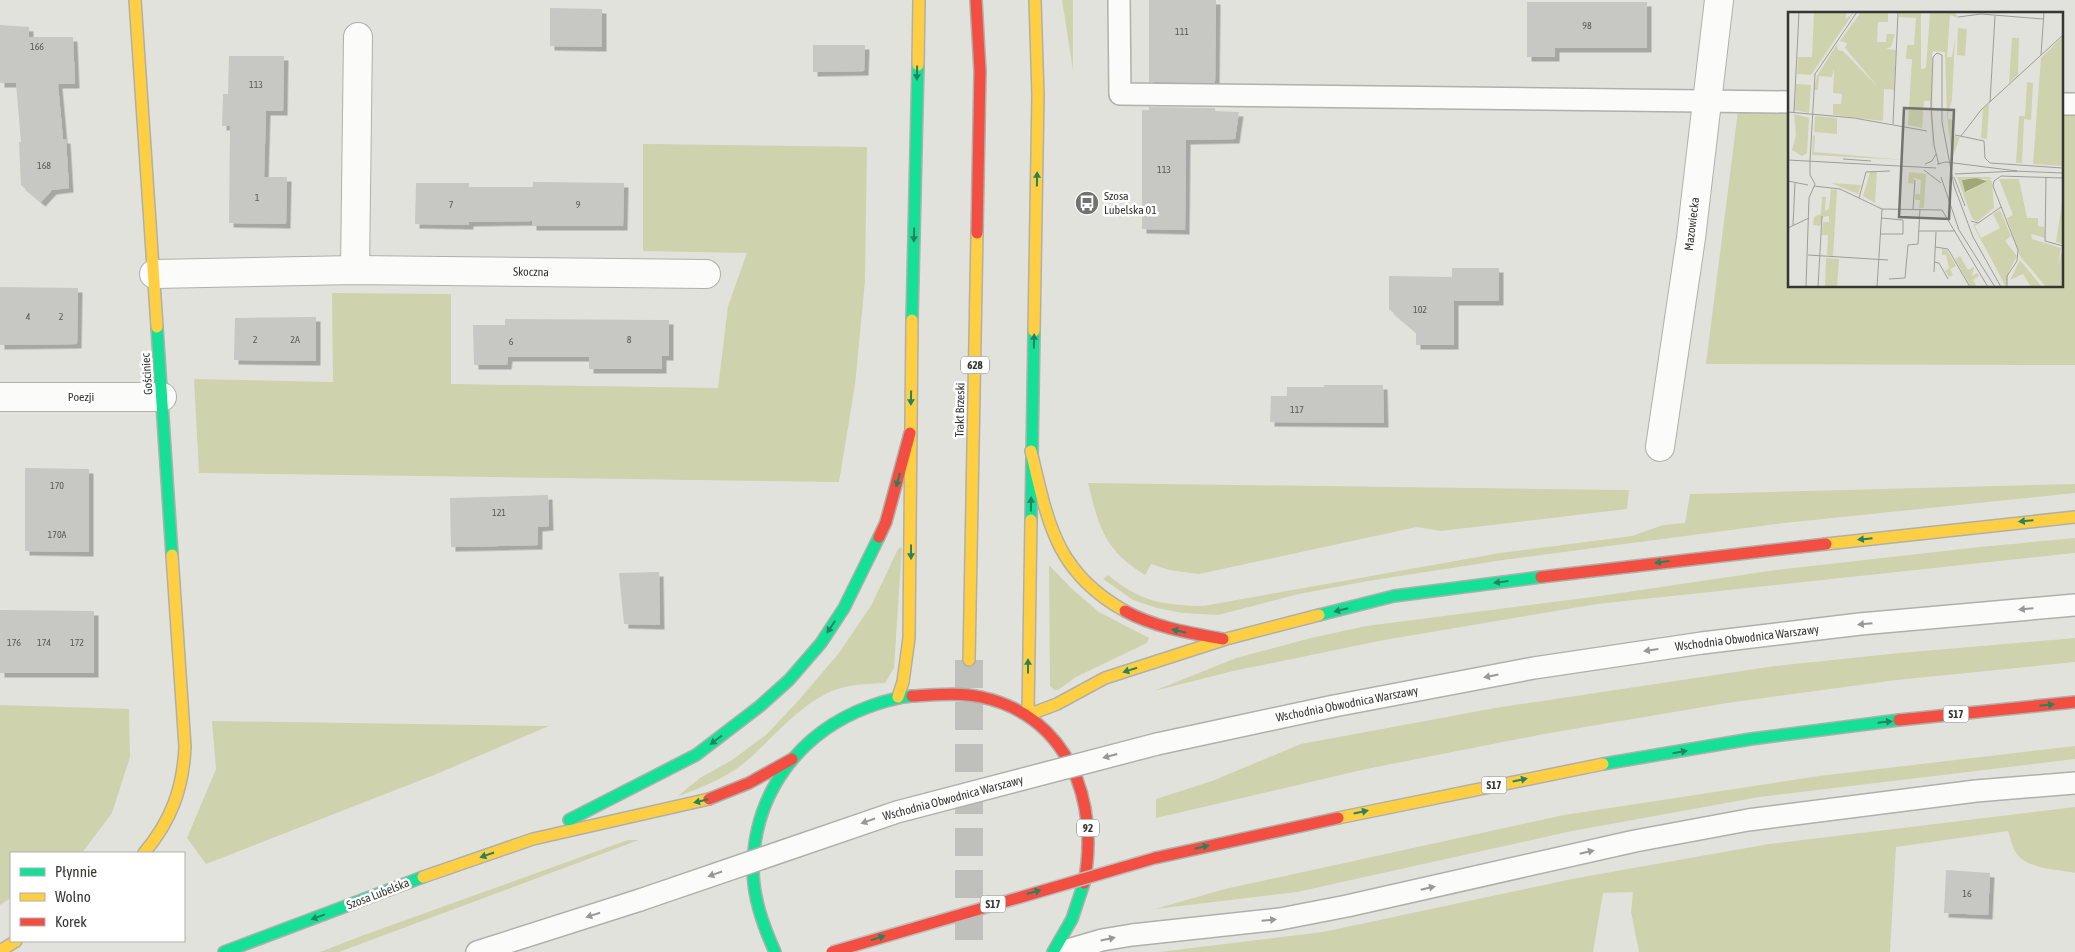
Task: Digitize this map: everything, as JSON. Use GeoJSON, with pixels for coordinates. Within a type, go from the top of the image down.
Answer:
{"type":"FeatureCollection","features":[{"type":"Feature","properties":{"kind":"main road","name":"Gościniec"},"geometry":{"type":"LineString","coordinates":[[135,0],[185,747],[184,775],[177,800],[166,824],[145,852]]}},
{"type":"Feature","properties":{"kind":"main road"},"geometry":{"type":"LineString","coordinates":[[898,697],[909,638],[910,433],[919,0]]}},
{"type":"Feature","properties":{"kind":"main road","name":"Trakt Brzeski"},"geometry":{"type":"LineString","coordinates":[[969,660],[980,71],[976,0]]}},
{"type":"Feature","properties":{"kind":"main road","name":"Trakt Brzeski"},"geometry":{"type":"LineString","coordinates":[[980,71],[988,0]]}},
{"type":"Feature","properties":{"kind":"main road"},"geometry":{"type":"LineString","coordinates":[[1035,0],[1038,95],[1028,715],[1057,704],[1105,678],[1226,639],[1394,596],[1720,555],[2075,517]]}},
{"type":"Feature","properties":{"kind":"main road"},"geometry":{"type":"LineString","coordinates":[[534,839],[696,755],[760,706],[788,680],[821,643],[844,608],[870,558],[886,522],[910,433]]}},
{"type":"Feature","properties":{"kind":"main road"},"geometry":{"type":"LineString","coordinates":[[1031,451],[1047,514],[1060,548],[1080,579],[1127,614],[1149,623],[1194,634],[1226,639]]}},
{"type":"Feature","properties":{"kind":"main road","name":"92"},"geometry":{"type":"LineString","coordinates":[[775,952],[764,929],[756,901],[752,872],[754,844],[761,815],[772,788],[792,759],[810,740],[836,722],[868,707],[898,697],[942,693],[972,695],[1001,703],[1028,715],[1054,742],[1076,772],[1086,804],[1090,842],[1085,886],[1074,916],[1053,952]]}},
{"type":"Feature","properties":{"kind":"main road","name":"S17"},"geometry":{"type":"LineString","coordinates":[[832,952],[1155,858],[1339,817],[1556,773],[1837,727],[2075,702]]}},
{"type":"Feature","properties":{"kind":"main road"},"geometry":{"type":"LineString","coordinates":[[534,839],[714,798],[749,783],[792,759]]}},
{"type":"Feature","properties":{"kind":"main road","name":"Szosa Lubelska"},"geometry":{"type":"LineString","coordinates":[[224,952],[433,873],[534,839]]}},
{"type":"Feature","properties":{"kind":"main road"},"geometry":{"type":"LineString","coordinates":[[0,951],[14,942]]}},
{"type":"Feature","properties":{"kind":"street","name":"Mazowiecka"},"geometry":{"type":"LineString","coordinates":[[1660,447],[1691,238],[1719,0]]}},
{"type":"Feature","properties":{"kind":"street"},"geometry":{"type":"LineString","coordinates":[[355,270],[358,37]]}},
{"type":"Feature","properties":{"kind":"street","name":"Skoczna"},"geometry":{"type":"LineString","coordinates":[[154,274],[355,270],[706,274]]}},
{"type":"Feature","properties":{"kind":"street","name":"Poezji"},"geometry":{"type":"LineString","coordinates":[[0,397],[162,397]]}},
{"type":"Feature","properties":{"kind":"lane"},"geometry":{"type":"LineString","coordinates":[[1119,0],[1120,94],[1788,102]]}},
{"type":"Feature","properties":{"kind":"lane"},"geometry":{"type":"LineString","coordinates":[[2062,104],[2075,104]]}},
{"type":"Feature","properties":{"kind":"lane","name":"Wschodnia Obwodnica Warszawy"},"geometry":{"type":"LineString","coordinates":[[477,952],[640,900],[897,812],[1157,744],[1334,706],[1554,665],[1702,643],[1860,624],[2075,605]]}},
{"type":"Feature","properties":{"kind":"lane"},"geometry":{"type":"LineString","coordinates":[[1061,952],[1132,935],[1280,919],[1328,910],[1635,841],[1748,820],[1976,791],[2075,783]]}},
{"type":"Feature","properties":{"kind":"green space"},"geometry":{"type":"Polygon","coordinates":[[[1062,0],[1073,0],[1073,70],[1062,0]]]}},
{"type":"Feature","properties":{"kind":"green space"},"geometry":{"type":"Polygon","coordinates":[[[1740,95],[1788,96],[1788,288],[2062,288],[2062,96],[2075,97],[2075,365],[1706,364],[1740,95]]]}},
{"type":"Feature","properties":{"kind":"green space"},"geometry":{"type":"Polygon","coordinates":[[[643,144],[867,147],[865,281],[855,385],[839,482],[199,473],[194,379],[333,382],[332,293],[451,294],[451,384],[718,388],[728,306],[747,253],[643,251],[643,144]]]}},
{"type":"Feature","properties":{"kind":"green space"},"geometry":{"type":"Polygon","coordinates":[[[1088,483],[1629,490],[1627,509],[1441,531],[1417,527],[1199,574],[1169,570],[1151,564],[1145,575],[1120,556],[1105,536],[1088,483]]]}},
{"type":"Feature","properties":{"kind":"green space"},"geometry":{"type":"Polygon","coordinates":[[[2075,484],[2075,493],[1784,523],[1503,560],[1299,594],[1218,615],[1183,613],[1157,608],[1133,600],[1103,579],[1108,575],[1131,591],[1152,600],[1176,605],[1203,606],[1500,553],[1632,536],[1663,525],[1685,523],[1690,494],[2075,484]]]}},
{"type":"Feature","properties":{"kind":"green space"},"geometry":{"type":"Polygon","coordinates":[[[2075,538],[2075,553],[1597,604],[1384,640],[1233,671],[1154,691],[1236,658],[1366,626],[1600,596],[1776,570],[2075,538]]]}},
{"type":"Feature","properties":{"kind":"green space"},"geometry":{"type":"Polygon","coordinates":[[[902,547],[894,668],[885,683],[845,687],[819,697],[796,714],[754,755],[729,774],[678,796],[700,778],[732,760],[767,734],[798,701],[839,653],[872,604],[898,549],[902,547]]]}},
{"type":"Feature","properties":{"kind":"green space"},"geometry":{"type":"Polygon","coordinates":[[[1049,565],[1071,588],[1099,612],[1149,638],[1147,643],[1076,677],[1058,690],[1054,690],[1050,686],[1049,565]]]}},
{"type":"Feature","properties":{"kind":"green space"},"geometry":{"type":"Polygon","coordinates":[[[2075,638],[2075,662],[1897,680],[1727,703],[1544,734],[1366,769],[1156,818],[1156,799],[1212,781],[1301,744],[1495,708],[1775,666],[2075,638]]]}},
{"type":"Feature","properties":{"kind":"green space"},"geometry":{"type":"Polygon","coordinates":[[[0,705],[129,709],[130,757],[112,813],[83,852],[10,852],[10,899],[0,905],[0,705]]]}},
{"type":"Feature","properties":{"kind":"green space"},"geometry":{"type":"Polygon","coordinates":[[[212,721],[549,726],[434,775],[206,864],[187,838],[216,769],[212,721]]]}},
{"type":"Feature","properties":{"kind":"green space"},"geometry":{"type":"Polygon","coordinates":[[[2075,746],[2075,759],[1759,797],[1572,831],[1297,892],[1155,909],[1225,889],[1564,815],[1819,776],[2075,746]]]}},
{"type":"Feature","properties":{"kind":"green space"},"geometry":{"type":"Polygon","coordinates":[[[2075,807],[2075,873],[2035,866],[2021,859],[2016,853],[2008,831],[1896,847],[1890,952],[1639,952],[1631,912],[1633,892],[1603,893],[1593,952],[1159,952],[1323,932],[1577,878],[1769,844],[2075,807]]]}},
{"type":"Feature","properties":{"kind":"green space"},"geometry":{"type":"Polygon","coordinates":[[[628,840],[639,840],[339,952],[320,952],[364,935],[628,840]]]}},
{"type":"Feature","properties":{"kind":"building"},"geometry":{"type":"Polygon","coordinates":[[[1149,0],[1216,0],[1215,83],[1149,82],[1149,0]]]}},
{"type":"Feature","properties":{"kind":"building"},"geometry":{"type":"Polygon","coordinates":[[[1527,2],[1647,2],[1647,48],[1555,48],[1555,57],[1527,57],[1527,2]]]}},
{"type":"Feature","properties":{"kind":"building"},"geometry":{"type":"Polygon","coordinates":[[[550,8],[602,9],[602,47],[550,46],[550,8]]]}},
{"type":"Feature","properties":{"kind":"building"},"geometry":{"type":"Polygon","coordinates":[[[0,25],[29,27],[29,37],[73,37],[75,84],[58,84],[63,139],[66,139],[69,188],[52,190],[41,202],[21,185],[19,142],[21,142],[16,83],[0,83],[0,25]]]}},
{"type":"Feature","properties":{"kind":"building"},"geometry":{"type":"Polygon","coordinates":[[[813,45],[865,45],[864,71],[813,72],[813,45]]]}},
{"type":"Feature","properties":{"kind":"building"},"geometry":{"type":"Polygon","coordinates":[[[229,56],[284,56],[283,111],[266,111],[264,177],[287,177],[286,224],[229,223],[230,126],[222,126],[223,94],[228,94],[229,56]]]}},
{"type":"Feature","properties":{"kind":"building"},"geometry":{"type":"Polygon","coordinates":[[[1149,107],[1215,108],[1215,111],[1239,112],[1235,139],[1186,140],[1185,230],[1142,229],[1142,110],[1149,110],[1149,107]]]}},
{"type":"Feature","properties":{"kind":"building"},"geometry":{"type":"Polygon","coordinates":[[[533,182],[624,183],[623,226],[532,226],[532,221],[469,222],[469,225],[415,224],[416,183],[469,183],[469,187],[533,187],[533,182]]]}},
{"type":"Feature","properties":{"kind":"building"},"geometry":{"type":"Polygon","coordinates":[[[1452,268],[1499,268],[1499,301],[1454,301],[1454,345],[1416,345],[1416,332],[1389,309],[1389,276],[1452,277],[1452,268]]]}},
{"type":"Feature","properties":{"kind":"building"},"geometry":{"type":"Polygon","coordinates":[[[0,287],[78,288],[77,344],[0,345],[0,287]]]}},
{"type":"Feature","properties":{"kind":"building"},"geometry":{"type":"Polygon","coordinates":[[[316,317],[316,361],[234,360],[235,318],[316,317]]]}},
{"type":"Feature","properties":{"kind":"building"},"geometry":{"type":"Polygon","coordinates":[[[505,319],[669,320],[669,356],[662,356],[662,369],[589,369],[589,357],[508,357],[507,365],[474,365],[473,325],[505,325],[505,319]]]}},
{"type":"Feature","properties":{"kind":"building"},"geometry":{"type":"Polygon","coordinates":[[[1324,385],[1383,385],[1384,423],[1270,422],[1271,396],[1287,396],[1287,387],[1324,387],[1324,385]]]}},
{"type":"Feature","properties":{"kind":"building"},"geometry":{"type":"Polygon","coordinates":[[[25,468],[89,469],[89,552],[25,551],[25,468]]]}},
{"type":"Feature","properties":{"kind":"building"},"geometry":{"type":"Polygon","coordinates":[[[548,495],[549,526],[538,527],[538,545],[451,547],[450,498],[548,495]]]}},
{"type":"Feature","properties":{"kind":"building"},"geometry":{"type":"Polygon","coordinates":[[[659,572],[660,625],[624,624],[619,573],[659,572]]]}},
{"type":"Feature","properties":{"kind":"building"},"geometry":{"type":"Polygon","coordinates":[[[0,610],[94,611],[94,673],[0,673],[0,610]]]}},
{"type":"Feature","properties":{"kind":"building"},"geometry":{"type":"Polygon","coordinates":[[[1946,870],[1990,873],[1988,915],[1944,913],[1946,870]]]}},
{"type":"Feature","properties":{"kind":"tunnel"},"geometry":{"type":"LineString","coordinates":[[969,660],[969,952]]}},
{"type":"Feature","properties":{"kind":"traffic: fast"},"geometry":{"type":"LineString","coordinates":[[912,320],[918,65]]}},
{"type":"Feature","properties":{"kind":"traffic: fast"},"geometry":{"type":"LineString","coordinates":[[157,327],[172,555]]}},
{"type":"Feature","properties":{"kind":"traffic: fast"},"geometry":{"type":"LineString","coordinates":[[1031,520],[1034,331]]}},
{"type":"Feature","properties":{"kind":"traffic: fast"},"geometry":{"type":"LineString","coordinates":[[569,820],[696,755],[760,706],[789,680],[821,643],[844,608],[879,537]]}},
{"type":"Feature","properties":{"kind":"traffic: fast"},"geometry":{"type":"LineString","coordinates":[[1319,615],[1394,596],[1541,577]]}},
{"type":"Feature","properties":{"kind":"traffic: fast"},"geometry":{"type":"LineString","coordinates":[[775,952],[759,911],[753,879],[755,841],[762,815],[772,791],[785,769],[802,750],[821,733],[843,718],[868,707],[912,696]]}},
{"type":"Feature","properties":{"kind":"traffic: fast"},"geometry":{"type":"LineString","coordinates":[[1603,764],[1751,739],[1899,720]]}},
{"type":"Feature","properties":{"kind":"traffic: fast"},"geometry":{"type":"LineString","coordinates":[[224,952],[423,877]]}},
{"type":"Feature","properties":{"kind":"traffic: fast"},"geometry":{"type":"LineString","coordinates":[[1053,952],[1072,919],[1084,883]]}},
{"type":"Feature","properties":{"kind":"traffic: slow"},"geometry":{"type":"LineString","coordinates":[[135,0],[157,327]]}},
{"type":"Feature","properties":{"kind":"traffic: slow"},"geometry":{"type":"LineString","coordinates":[[918,65],[919,0]]}},
{"type":"Feature","properties":{"kind":"traffic: slow"},"geometry":{"type":"LineString","coordinates":[[1034,331],[1038,95],[1035,0]]}},
{"type":"Feature","properties":{"kind":"traffic: slow"},"geometry":{"type":"LineString","coordinates":[[969,660],[977,233]]}},
{"type":"Feature","properties":{"kind":"traffic: slow"},"geometry":{"type":"LineString","coordinates":[[898,697],[903,682],[909,638],[912,320]]}},
{"type":"Feature","properties":{"kind":"traffic: slow"},"geometry":{"type":"LineString","coordinates":[[1031,451],[1050,523],[1058,543],[1069,562],[1083,580],[1102,596],[1125,611]]}},
{"type":"Feature","properties":{"kind":"traffic: slow"},"geometry":{"type":"LineString","coordinates":[[1826,544],[2075,517]]}},
{"type":"Feature","properties":{"kind":"traffic: slow"},"geometry":{"type":"LineString","coordinates":[[1028,715],[1031,520]]}},
{"type":"Feature","properties":{"kind":"traffic: slow"},"geometry":{"type":"LineString","coordinates":[[145,852],[162,829],[174,804],[182,777],[184,762],[185,747],[172,555]]}},
{"type":"Feature","properties":{"kind":"traffic: slow"},"geometry":{"type":"LineString","coordinates":[[1028,715],[1057,704],[1105,678],[1226,639],[1319,615]]}},
{"type":"Feature","properties":{"kind":"traffic: slow"},"geometry":{"type":"LineString","coordinates":[[1338,818],[1603,764]]}},
{"type":"Feature","properties":{"kind":"traffic: slow"},"geometry":{"type":"LineString","coordinates":[[423,877],[533,839],[709,799]]}},
{"type":"Feature","properties":{"kind":"traffic: slow"},"geometry":{"type":"LineString","coordinates":[[0,951],[14,942]]}},
{"type":"Feature","properties":{"kind":"traffic: jam"},"geometry":{"type":"LineString","coordinates":[[976,0],[980,71],[977,233]]}},
{"type":"Feature","properties":{"kind":"traffic: jam"},"geometry":{"type":"LineString","coordinates":[[879,537],[886,522],[910,433]]}},
{"type":"Feature","properties":{"kind":"traffic: jam"},"geometry":{"type":"LineString","coordinates":[[1541,577],[1826,544]]}},
{"type":"Feature","properties":{"kind":"traffic: jam"},"geometry":{"type":"LineString","coordinates":[[1125,611],[1160,625],[1223,639]]}},
{"type":"Feature","properties":{"kind":"traffic: jam"},"geometry":{"type":"LineString","coordinates":[[912,696],[955,694],[981,697],[1011,707],[1036,723],[1056,743],[1072,767],[1082,794],[1087,822],[1088,853],[1084,883]]}},
{"type":"Feature","properties":{"kind":"traffic: jam"},"geometry":{"type":"LineString","coordinates":[[1899,720],[2075,702]]}},
{"type":"Feature","properties":{"kind":"traffic: jam"},"geometry":{"type":"LineString","coordinates":[[709,799],[749,783],[792,759]]}},
{"type":"Feature","properties":{"kind":"traffic: jam"},"geometry":{"type":"LineString","coordinates":[[1155,858],[1338,818]]}},
{"type":"Feature","properties":{"kind":"traffic: jam"},"geometry":{"type":"LineString","coordinates":[[832,952],[1155,858]]}},
{"type":"Feature","properties":{"kind":"place","name":"Szosa Lubelska 01"},"geometry":{"type":"Point","coordinates":[1087,203]}}]}
